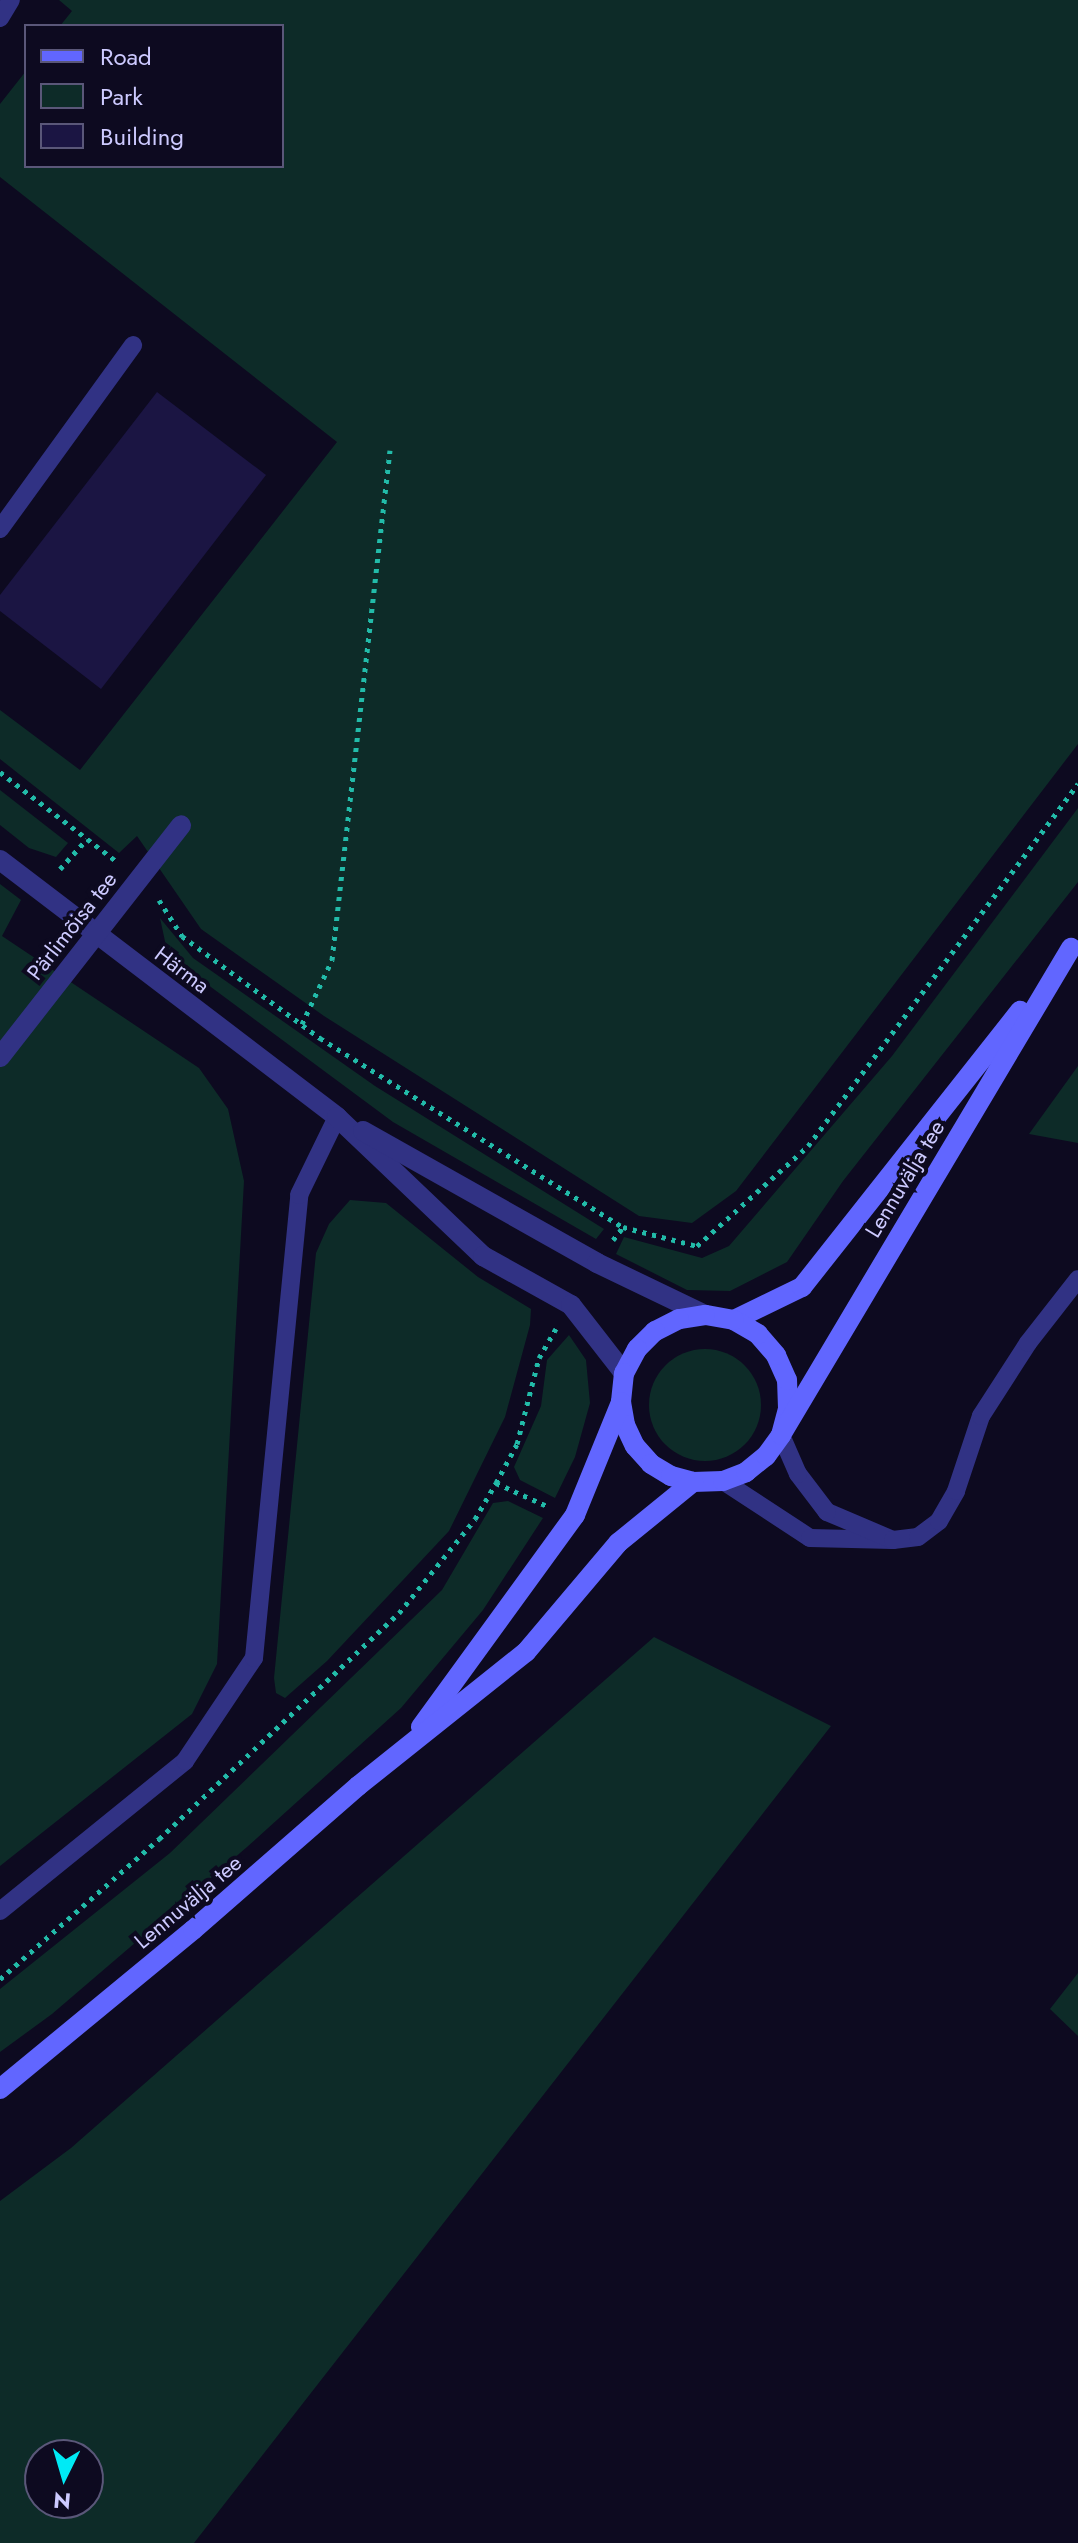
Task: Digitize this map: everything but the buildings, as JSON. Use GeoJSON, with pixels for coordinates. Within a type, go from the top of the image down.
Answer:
{"type":"FeatureCollection","features":[{"type":"Feature","properties":{"kind":"main road","name":"Lennuvälja tee"},"geometry":{"type":"LineString","coordinates":[[734,1320],[802,1287],[1074,943]]}},
{"type":"Feature","properties":{"kind":"main road","name":"Lennuvälja tee"},"geometry":{"type":"LineString","coordinates":[[781,1435],[788,1408],[787,1380],[776,1355],[758,1334],[734,1320],[705,1315],[679,1319],[655,1331],[637,1349],[624,1373],[621,1402],[625,1425],[635,1446],[661,1470],[693,1482],[723,1481],[746,1472],[766,1456],[781,1435],[1074,943]]}},
{"type":"Feature","properties":{"kind":"main road","name":"Lennuvälja tee"},"geometry":{"type":"LineString","coordinates":[[404,1750],[575,1515],[621,1402]]}},
{"type":"Feature","properties":{"kind":"main road","name":"Lennuvälja tee"},"geometry":{"type":"LineString","coordinates":[[0,2089],[404,1750],[526,1652],[618,1543],[693,1482]]}},
{"type":"Feature","properties":{"kind":"street","name":"Pärlimõisa tee"},"geometry":{"type":"LineString","coordinates":[[0,1057],[181,825]]}},
{"type":"Feature","properties":{"kind":"street","name":"Härma"},"geometry":{"type":"LineString","coordinates":[[0,860],[337,1117],[483,1256],[571,1305],[624,1373]]}},
{"type":"Feature","properties":{"kind":"street","name":"Härma"},"geometry":{"type":"LineString","coordinates":[[337,1117],[597,1263],[705,1315]]}},
{"type":"Feature","properties":{"kind":"lane"},"geometry":{"type":"LineString","coordinates":[[0,18],[11,0]]}},
{"type":"Feature","properties":{"kind":"lane"},"geometry":{"type":"LineString","coordinates":[[0,529],[133,345]]}},
{"type":"Feature","properties":{"kind":"lane"},"geometry":{"type":"LineString","coordinates":[[0,1911],[185,1761],[254,1658],[299,1195],[337,1117]]}},
{"type":"Feature","properties":{"kind":"lane"},"geometry":{"type":"LineString","coordinates":[[723,1481],[810,1538],[893,1540],[918,1537],[939,1521],[956,1491],[981,1416],[1028,1343],[1078,1279]]}},
{"type":"Feature","properties":{"kind":"lane"},"geometry":{"type":"LineString","coordinates":[[781,1435],[798,1474],[827,1512],[893,1540]]}},
{"type":"Feature","properties":{"kind":"path"},"geometry":{"type":"LineString","coordinates":[[302,1024],[332,960],[390,450]]}},
{"type":"Feature","properties":{"kind":"path"},"geometry":{"type":"LineString","coordinates":[[0,772],[138,881],[164,905],[182,936],[302,1024],[623,1227],[697,1246],[808,1146],[1078,784]]}},
{"type":"Feature","properties":{"kind":"path"},"geometry":{"type":"LineString","coordinates":[[63,863],[87,839]]}},
{"type":"Feature","properties":{"kind":"path"},"geometry":{"type":"LineString","coordinates":[[597,1263],[623,1227]]}},
{"type":"Feature","properties":{"kind":"path"},"geometry":{"type":"LineString","coordinates":[[0,1979],[159,1839],[399,1613],[475,1519],[496,1483],[517,1444],[539,1358],[571,1305]]}},
{"type":"Feature","properties":{"kind":"path"},"geometry":{"type":"LineString","coordinates":[[496,1483],[548,1506]]}},
{"type":"Feature","properties":{"kind":"green space"},"geometry":{"type":"Polygon","coordinates":[[[59,0],[1078,0],[1078,744],[736,1191],[692,1223],[639,1216],[324,1016],[201,929],[137,836],[119,853],[0,759],[0,710],[80,770],[337,442],[0,177],[0,104],[24,74],[24,168],[284,168],[284,24],[62,24],[72,11],[59,0]]]}},
{"type":"Feature","properties":{"kind":"green space"},"geometry":{"type":"Polygon","coordinates":[[[0,790],[68,843],[56,857],[29,848],[0,825],[0,790]]]}},
{"type":"Feature","properties":{"kind":"green space"},"geometry":{"type":"Polygon","coordinates":[[[1078,808],[1078,882],[843,1181],[787,1262],[730,1291],[687,1290],[616,1254],[624,1237],[702,1258],[729,1246],[892,1056],[1078,808]]]}},
{"type":"Feature","properties":{"kind":"green space"},"geometry":{"type":"Polygon","coordinates":[[[0,884],[21,900],[2,936],[199,1068],[228,1109],[244,1181],[217,1664],[192,1714],[0,1866],[0,884]]]}},
{"type":"Feature","properties":{"kind":"green space"},"geometry":{"type":"Polygon","coordinates":[[[160,918],[193,958],[375,1086],[604,1229],[596,1239],[393,1122],[192,973],[166,946],[160,918]]]}},
{"type":"Feature","properties":{"kind":"green space"},"geometry":{"type":"Polygon","coordinates":[[[1078,1066],[1078,1143],[1029,1134],[1078,1066]]]}},
{"type":"Feature","properties":{"kind":"green space"},"geometry":{"type":"Polygon","coordinates":[[[350,1200],[386,1203],[478,1277],[531,1309],[530,1325],[505,1417],[449,1531],[327,1661],[285,1698],[276,1693],[274,1678],[316,1253],[329,1224],[350,1200]]]}},
{"type":"Feature","properties":{"kind":"green space"},"geometry":{"type":"Polygon","coordinates":[[[569,1335],[586,1360],[590,1403],[575,1457],[555,1498],[520,1480],[514,1467],[541,1406],[547,1360],[569,1335]]]}},
{"type":"Feature","properties":{"kind":"green space"},"geometry":{"type":"Polygon","coordinates":[[[705,1349],[726,1353],[745,1365],[757,1384],[761,1405],[757,1426],[745,1445],[726,1457],[705,1461],[684,1457],[665,1445],[653,1426],[649,1405],[653,1384],[665,1365],[684,1353],[705,1349]]]}},
{"type":"Feature","properties":{"kind":"green space"},"geometry":{"type":"Polygon","coordinates":[[[508,1501],[543,1518],[483,1610],[401,1708],[247,1847],[52,2014],[0,2052],[0,1989],[170,1853],[442,1590],[493,1503],[508,1501]]]}},
{"type":"Feature","properties":{"kind":"green space"},"geometry":{"type":"Polygon","coordinates":[[[654,1637],[831,1726],[194,2543],[0,2543],[0,2201],[71,2148],[654,1637]]]}},
{"type":"Feature","properties":{"kind":"green space"},"geometry":{"type":"Polygon","coordinates":[[[1078,1973],[1078,2036],[1050,2009],[1078,1973]]]}}]}
